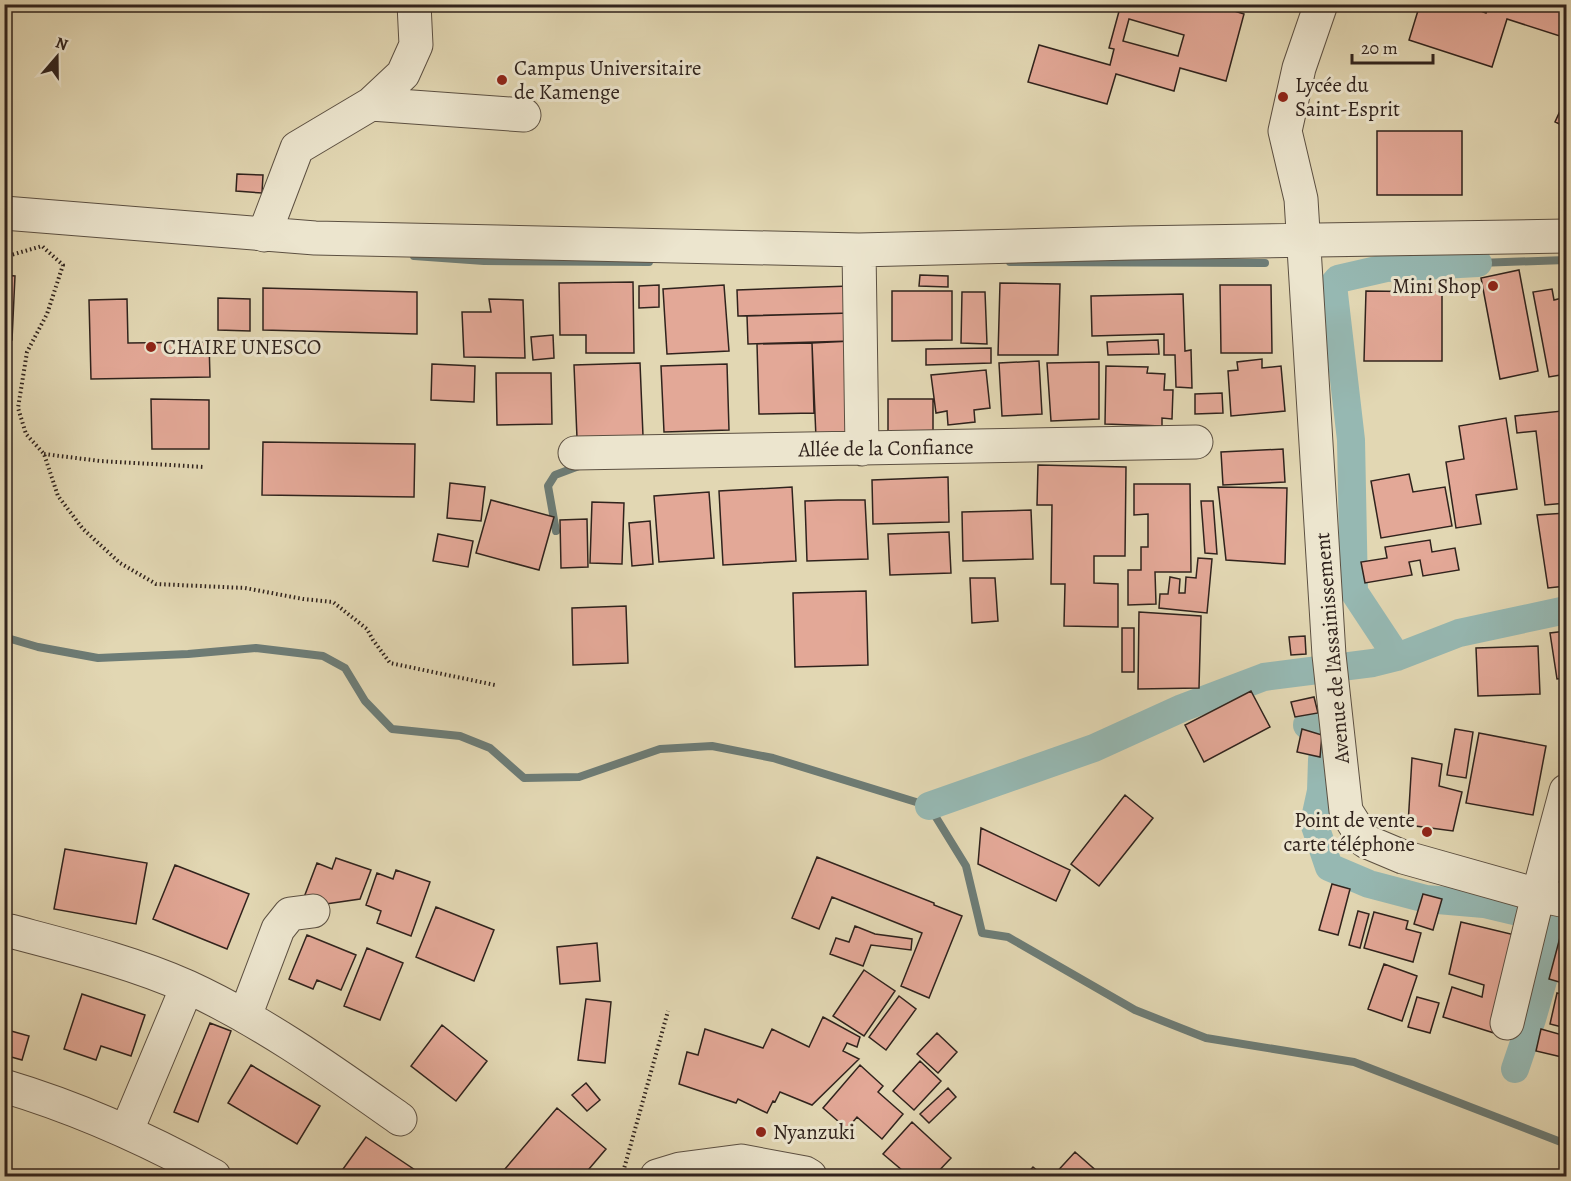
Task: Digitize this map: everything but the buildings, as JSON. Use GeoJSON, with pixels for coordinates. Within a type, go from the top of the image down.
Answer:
{"type":"FeatureCollection","features":[{"type":"Feature","properties":{"kind":"street"},"geometry":{"type":"LineString","coordinates":[[264,235],[297,148],[371,104],[402,74],[416,45],[414,4]]}},
{"type":"Feature","properties":{"kind":"street","name":"Avenue de l'Assainissement"},"geometry":{"type":"LineString","coordinates":[[1321,4],[1299,68],[1285,131],[1301,199],[1329,655],[1346,811],[1365,841],[1403,857],[1552,898]]}},
{"type":"Feature","properties":{"kind":"street"},"geometry":{"type":"LineString","coordinates":[[371,104],[524,115]]}},
{"type":"Feature","properties":{"kind":"street"},"geometry":{"type":"LineString","coordinates":[[4,213],[264,235],[445,242],[860,250],[1566,236]]}},
{"type":"Feature","properties":{"kind":"street"},"geometry":{"type":"LineString","coordinates":[[860,250],[862,449]]}},
{"type":"Feature","properties":{"kind":"street","name":"Allée de la Confiance"},"geometry":{"type":"LineString","coordinates":[[575,453],[1196,442]]}},
{"type":"Feature","properties":{"kind":"street"},"geometry":{"type":"LineString","coordinates":[[1507,1023],[1552,898],[1566,791]]}},
{"type":"Feature","properties":{"kind":"street"},"geometry":{"type":"LineString","coordinates":[[245,1016],[279,929],[290,914],[313,911]]}},
{"type":"Feature","properties":{"kind":"street"},"geometry":{"type":"LineString","coordinates":[[10,931],[129,965],[187,987],[245,1016],[321,1062],[400,1119]]}},
{"type":"Feature","properties":{"kind":"street"},"geometry":{"type":"LineString","coordinates":[[127,1130],[187,987]]}},
{"type":"Feature","properties":{"kind":"street"},"geometry":{"type":"LineString","coordinates":[[4,1086],[48,1099],[127,1130],[214,1176]]}},
{"type":"Feature","properties":{"kind":"street"},"geometry":{"type":"LineString","coordinates":[[657,1176],[680,1169],[741,1161],[805,1173],[810,1176]]}},
{"type":"Feature","properties":{"kind":"path"},"geometry":{"type":"LineString","coordinates":[[4,257],[42,246],[63,265],[47,314],[27,352],[18,408],[26,434],[44,454],[58,496],[83,529],[120,563],[156,584],[245,588],[303,600],[333,602],[367,628],[390,663],[495,685]]}},
{"type":"Feature","properties":{"kind":"path"},"geometry":{"type":"LineString","coordinates":[[44,454],[100,461],[204,467]]}},
{"type":"Feature","properties":{"kind":"path"},"geometry":{"type":"LineString","coordinates":[[622,1176],[668,1011]]}},
{"type":"Feature","properties":{"kind":"waterway"},"geometry":{"type":"LineString","coordinates":[[414,256],[484,261],[649,262]]}},
{"type":"Feature","properties":{"kind":"waterway"},"geometry":{"type":"LineString","coordinates":[[1478,263],[1566,260]]}},
{"type":"Feature","properties":{"kind":"waterway"},"geometry":{"type":"LineString","coordinates":[[1010,262],[1265,263]]}},
{"type":"Feature","properties":{"kind":"waterway"},"geometry":{"type":"LineString","coordinates":[[1397,657],[1354,592],[1351,440],[1333,285],[1338,279],[1386,268],[1478,263]]}},
{"type":"Feature","properties":{"kind":"waterway"},"geometry":{"type":"LineString","coordinates":[[556,531],[548,486],[555,475],[579,466]]}},
{"type":"Feature","properties":{"kind":"waterway"},"geometry":{"type":"LineString","coordinates":[[929,806],[1094,748],[1182,708],[1264,677],[1373,663],[1397,657],[1459,633],[1566,610]]}},
{"type":"Feature","properties":{"kind":"waterway"},"geometry":{"type":"LineString","coordinates":[[4,637],[38,647],[98,658],[256,648],[323,656],[345,668],[365,701],[392,729],[460,736],[490,748],[524,778],[579,777],[660,749],[712,746],[773,758],[929,806],[966,866],[982,933],[1008,937],[1135,1010],[1206,1038],[1354,1062],[1566,1144]]}},
{"type":"Feature","properties":{"kind":"waterway"},"geometry":{"type":"LineString","coordinates":[[1307,725],[1327,725],[1322,760],[1321,791],[1314,823],[1329,867],[1369,884],[1426,899],[1484,904],[1522,913]]}},
{"type":"Feature","properties":{"kind":"waterway"},"geometry":{"type":"LineString","coordinates":[[1515,1069],[1560,921],[1566,923]]}},
{"type":"Feature","properties":{"kind":"place","name":"Campus Universitaire de Kamenge"},"geometry":{"type":"Point","coordinates":[502,80]}},
{"type":"Feature","properties":{"kind":"place","name":"Lycée du Saint-Esprit"},"geometry":{"type":"Point","coordinates":[1283,97]}},
{"type":"Feature","properties":{"kind":"place","name":"Mini Shop"},"geometry":{"type":"Point","coordinates":[1493,286]}},
{"type":"Feature","properties":{"kind":"place","name":"CHAIRE UNESCO"},"geometry":{"type":"Point","coordinates":[151,347]}},
{"type":"Feature","properties":{"kind":"place","name":"Point de vente carte téléphone"},"geometry":{"type":"Point","coordinates":[1427,832]}},
{"type":"Feature","properties":{"kind":"place","name":"Nyanzuki"},"geometry":{"type":"Point","coordinates":[761,1132]}}]}
